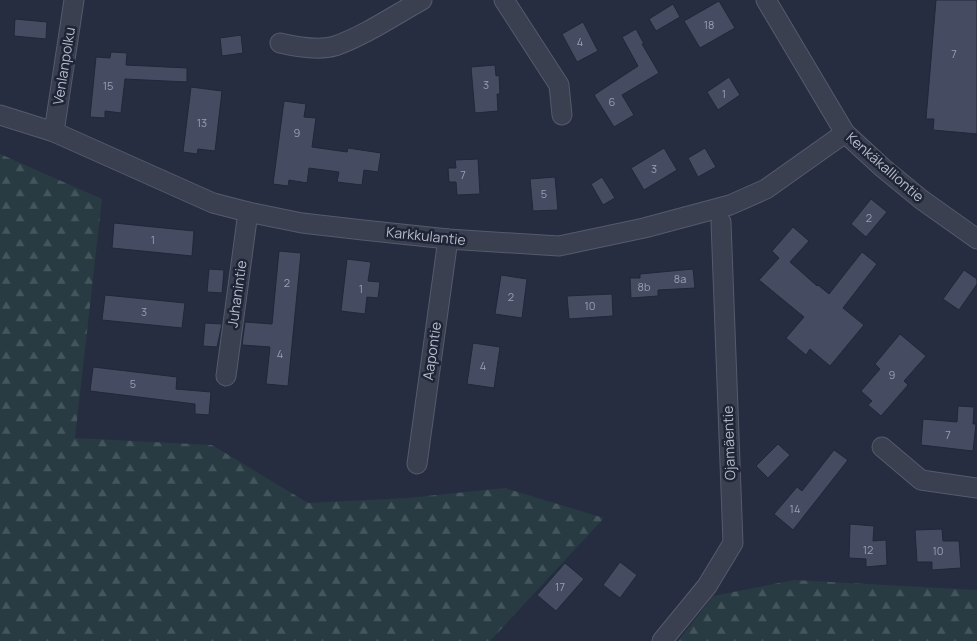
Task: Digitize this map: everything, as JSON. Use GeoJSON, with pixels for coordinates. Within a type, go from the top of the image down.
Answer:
{"type":"FeatureCollection","features":[{"type":"Feature","properties":{"kind":"street","name":"Venlanpolku"},"geometry":{"type":"LineString","coordinates":[[54,132],[74,0]]}},
{"type":"Feature","properties":{"kind":"street"},"geometry":{"type":"LineString","coordinates":[[280,43],[303,48],[333,46],[360,34],[422,0]]}},
{"type":"Feature","properties":{"kind":"street"},"geometry":{"type":"LineString","coordinates":[[504,0],[559,86],[562,115]]}},
{"type":"Feature","properties":{"kind":"street","name":"Kenkäkalliontie"},"geometry":{"type":"LineString","coordinates":[[766,0],[845,133],[922,200],[977,239]]}},
{"type":"Feature","properties":{"kind":"street","name":"Karkkulantie"},"geometry":{"type":"LineString","coordinates":[[0,115],[54,132],[213,203],[248,212],[302,223],[448,239],[559,246],[663,223],[730,205],[766,189],[845,133]]}},
{"type":"Feature","properties":{"kind":"street","name":"Juhanintie"},"geometry":{"type":"LineString","coordinates":[[226,376],[248,212]]}},
{"type":"Feature","properties":{"kind":"street","name":"Ojamäentie"},"geometry":{"type":"LineString","coordinates":[[662,641],[707,586],[733,543],[721,222]]}},
{"type":"Feature","properties":{"kind":"street","name":"Aapontie"},"geometry":{"type":"LineString","coordinates":[[417,464],[448,239]]}},
{"type":"Feature","properties":{"kind":"street"},"geometry":{"type":"LineString","coordinates":[[882,447],[921,480],[977,488]]}},
{"type":"Feature","properties":{"kind":"green space"},"geometry":{"type":"Polygon","coordinates":[[[0,154],[102,199],[75,438],[212,445],[308,503],[407,498],[505,488],[604,518],[490,641],[0,641],[0,154]]]}},
{"type":"Feature","properties":{"kind":"green space"},"geometry":{"type":"Polygon","coordinates":[[[794,580],[977,590],[977,641],[678,641],[713,596],[794,580]]]}},
{"type":"Feature","properties":{"kind":"building"},"geometry":{"type":"Polygon","coordinates":[[[936,0],[977,0],[977,134],[933,130],[934,119],[926,119],[936,0]]]}},
{"type":"Feature","properties":{"kind":"building"},"geometry":{"type":"Polygon","coordinates":[[[719,1],[735,28],[700,48],[684,21],[719,1]]]}},
{"type":"Feature","properties":{"kind":"building"},"geometry":{"type":"Polygon","coordinates":[[[673,4],[680,17],[656,31],[649,19],[673,4]]]}},
{"type":"Feature","properties":{"kind":"building"},"geometry":{"type":"Polygon","coordinates":[[[15,19],[47,22],[46,39],[14,36],[15,19]]]}},
{"type":"Feature","properties":{"kind":"building"},"geometry":{"type":"Polygon","coordinates":[[[583,22],[598,51],[577,62],[562,34],[583,22]]]}},
{"type":"Feature","properties":{"kind":"building"},"geometry":{"type":"Polygon","coordinates":[[[636,29],[644,44],[642,44],[659,73],[622,95],[634,115],[614,127],[594,95],[638,66],[622,37],[636,29]]]}},
{"type":"Feature","properties":{"kind":"building"},"geometry":{"type":"Polygon","coordinates":[[[241,35],[243,53],[222,56],[220,38],[241,35]]]}},
{"type":"Feature","properties":{"kind":"building"},"geometry":{"type":"Polygon","coordinates":[[[111,52],[127,53],[126,65],[187,68],[187,82],[125,79],[121,113],[105,111],[105,118],[90,117],[96,57],[110,58],[111,52]]]}},
{"type":"Feature","properties":{"kind":"building"},"geometry":{"type":"Polygon","coordinates":[[[495,65],[496,76],[499,75],[500,94],[497,94],[498,111],[475,113],[471,67],[495,65]]]}},
{"type":"Feature","properties":{"kind":"building"},"geometry":{"type":"Polygon","coordinates":[[[729,77],[740,95],[718,110],[707,92],[729,77]]]}},
{"type":"Feature","properties":{"kind":"building"},"geometry":{"type":"Polygon","coordinates":[[[191,87],[222,91],[215,151],[198,149],[197,154],[183,152],[191,87]]]}},
{"type":"Feature","properties":{"kind":"building"},"geometry":{"type":"Polygon","coordinates":[[[284,101],[306,104],[304,117],[316,118],[312,147],[347,152],[348,148],[381,153],[378,172],[364,170],[362,185],[337,182],[339,172],[309,168],[307,183],[289,180],[288,186],[273,184],[284,101]]]}},
{"type":"Feature","properties":{"kind":"building"},"geometry":{"type":"Polygon","coordinates":[[[664,148],[677,170],[644,190],[631,168],[664,148]]]}},
{"type":"Feature","properties":{"kind":"building"},"geometry":{"type":"Polygon","coordinates":[[[705,148],[716,167],[698,177],[688,158],[705,148]]]}},
{"type":"Feature","properties":{"kind":"building"},"geometry":{"type":"Polygon","coordinates":[[[478,159],[480,194],[457,195],[456,182],[449,182],[448,168],[456,168],[455,160],[478,159]]]}},
{"type":"Feature","properties":{"kind":"building"},"geometry":{"type":"Polygon","coordinates":[[[555,177],[558,210],[533,211],[530,179],[555,177]]]}},
{"type":"Feature","properties":{"kind":"building"},"geometry":{"type":"Polygon","coordinates":[[[602,177],[615,198],[603,205],[591,184],[602,177]]]}},
{"type":"Feature","properties":{"kind":"building"},"geometry":{"type":"Polygon","coordinates":[[[871,199],[887,212],[866,237],[851,224],[871,199]]]}},
{"type":"Feature","properties":{"kind":"building"},"geometry":{"type":"Polygon","coordinates":[[[114,223],[194,231],[192,256],[112,248],[114,223]]]}},
{"type":"Feature","properties":{"kind":"building"},"geometry":{"type":"Polygon","coordinates":[[[793,227],[809,241],[790,262],[829,294],[862,252],[877,264],[843,308],[864,325],[830,366],[810,349],[806,355],[786,338],[804,317],[759,280],[779,258],[772,251],[793,227]]]}},
{"type":"Feature","properties":{"kind":"building"},"geometry":{"type":"Polygon","coordinates":[[[279,251],[301,253],[288,386],[266,384],[270,347],[242,345],[245,322],[272,324],[279,251]]]}},
{"type":"Feature","properties":{"kind":"building"},"geometry":{"type":"Polygon","coordinates":[[[347,259],[371,262],[368,281],[380,282],[378,298],[367,297],[365,314],[341,311],[347,259]]]}},
{"type":"Feature","properties":{"kind":"building"},"geometry":{"type":"Polygon","coordinates":[[[209,269],[224,270],[222,293],[207,292],[209,269]]]}},
{"type":"Feature","properties":{"kind":"building"},"geometry":{"type":"Polygon","coordinates":[[[693,269],[695,288],[658,290],[658,296],[631,298],[630,278],[640,278],[640,274],[693,269]]]}},
{"type":"Feature","properties":{"kind":"building"},"geometry":{"type":"Polygon","coordinates":[[[964,270],[977,279],[977,284],[959,310],[943,299],[964,270]]]}},
{"type":"Feature","properties":{"kind":"building"},"geometry":{"type":"Polygon","coordinates":[[[501,275],[527,279],[522,318],[495,314],[501,275]]]}},
{"type":"Feature","properties":{"kind":"building"},"geometry":{"type":"Polygon","coordinates":[[[612,294],[613,316],[569,319],[567,296],[612,294]]]}},
{"type":"Feature","properties":{"kind":"building"},"geometry":{"type":"Polygon","coordinates":[[[105,295],[185,303],[182,328],[102,320],[105,295]]]}},
{"type":"Feature","properties":{"kind":"building"},"geometry":{"type":"Polygon","coordinates":[[[205,323],[222,324],[217,347],[203,346],[205,323]]]}},
{"type":"Feature","properties":{"kind":"building"},"geometry":{"type":"Polygon","coordinates":[[[900,334],[926,356],[904,381],[908,385],[881,416],[868,405],[872,401],[861,391],[880,369],[875,364],[900,334]]]}},
{"type":"Feature","properties":{"kind":"building"},"geometry":{"type":"Polygon","coordinates":[[[473,343],[500,347],[494,388],[467,384],[473,343]]]}},
{"type":"Feature","properties":{"kind":"building"},"geometry":{"type":"Polygon","coordinates":[[[93,367],[177,377],[176,389],[211,392],[209,415],[195,414],[195,404],[90,391],[93,367]]]}},
{"type":"Feature","properties":{"kind":"building"},"geometry":{"type":"Polygon","coordinates":[[[958,406],[974,407],[973,424],[976,424],[973,451],[921,445],[923,419],[957,422],[958,406]]]}},
{"type":"Feature","properties":{"kind":"building"},"geometry":{"type":"Polygon","coordinates":[[[778,444],[790,455],[768,478],[756,466],[778,444]]]}},
{"type":"Feature","properties":{"kind":"building"},"geometry":{"type":"Polygon","coordinates":[[[834,450],[848,460],[793,530],[774,514],[797,487],[802,491],[834,450]]]}},
{"type":"Feature","properties":{"kind":"building"},"geometry":{"type":"Polygon","coordinates":[[[850,524],[874,526],[873,541],[886,540],[887,565],[866,567],[866,559],[849,558],[850,524]]]}},
{"type":"Feature","properties":{"kind":"building"},"geometry":{"type":"Polygon","coordinates":[[[942,529],[943,541],[959,541],[961,568],[932,570],[932,562],[917,562],[915,530],[942,529]]]}},
{"type":"Feature","properties":{"kind":"building"},"geometry":{"type":"Polygon","coordinates":[[[620,562],[637,575],[620,598],[603,585],[620,562]]]}},
{"type":"Feature","properties":{"kind":"building"},"geometry":{"type":"Polygon","coordinates":[[[565,563],[584,579],[556,611],[537,595],[565,563]]]}}]}
